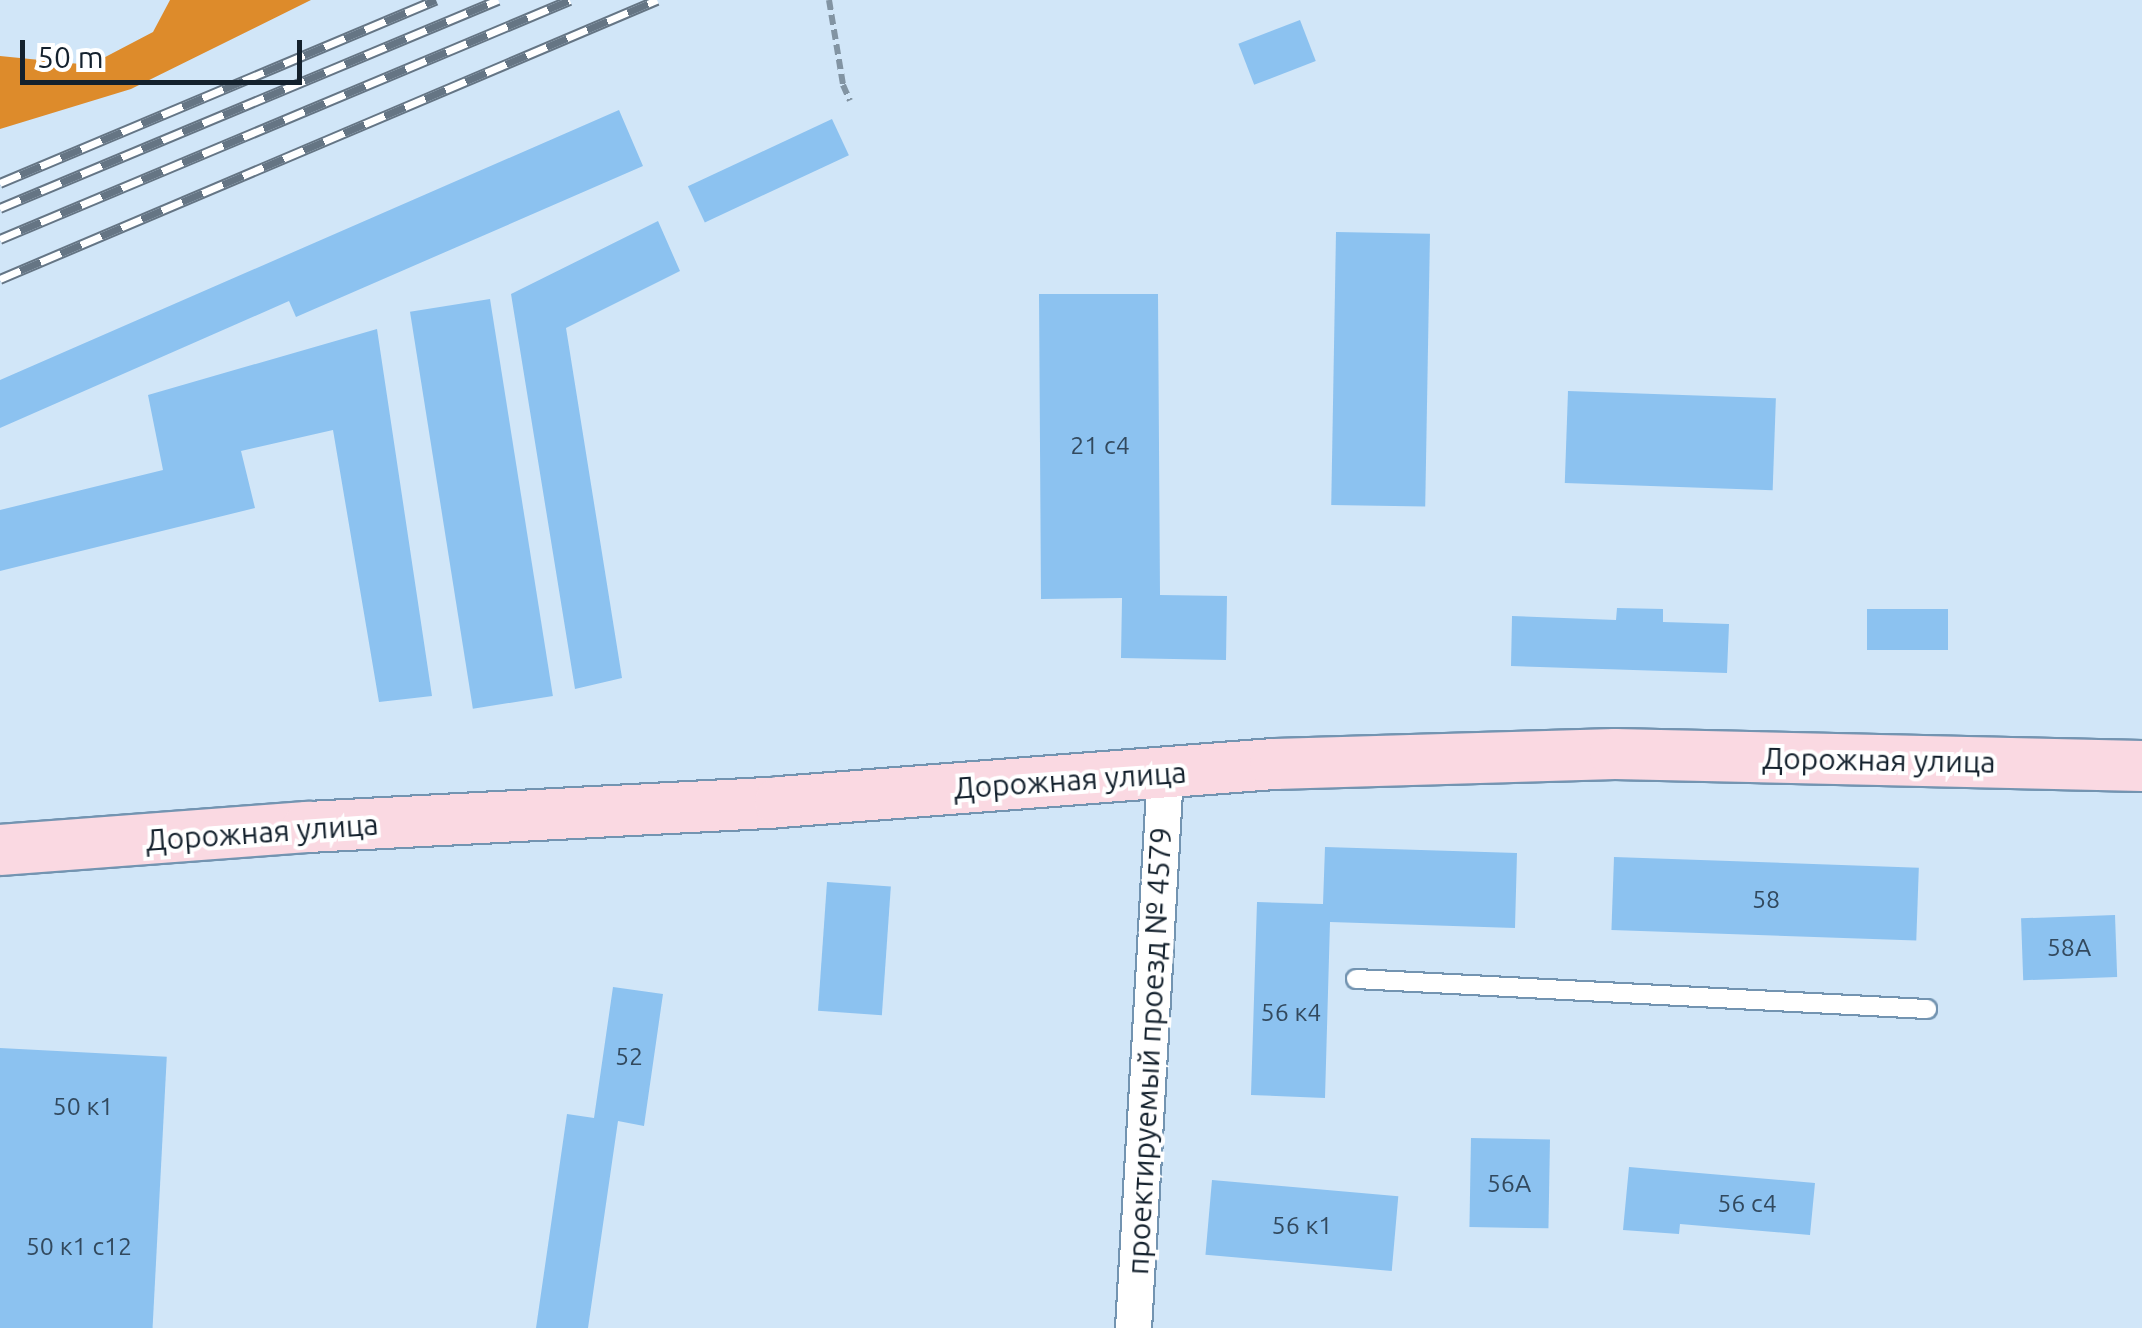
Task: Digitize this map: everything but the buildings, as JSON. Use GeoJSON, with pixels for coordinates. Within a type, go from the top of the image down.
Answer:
{"type":"FeatureCollection","features":[{"type":"Feature","properties":{"kind":"main road","name":"Дорожная улица"},"geometry":{"type":"LineString","coordinates":[[0,850],[308,827],[780,802],[1274,764],[1615,754],[2142,766]]}},
{"type":"Feature","properties":{"kind":"street","name":"проектируемый проезд № 4579"},"geometry":{"type":"LineString","coordinates":[[1133,1328],[1164,774]]}},
{"type":"Feature","properties":{"kind":"lane"},"geometry":{"type":"LineString","coordinates":[[1356,979],[1927,1008]]}},
{"type":"Feature","properties":{"kind":"path"},"geometry":{"type":"LineString","coordinates":[[829,0],[843,85],[850,101]]}},
{"type":"Feature","properties":{"kind":"shaded area"},"geometry":{"type":"Polygon","coordinates":[[[170,0],[311,0],[131,89],[0,129],[0,56],[90,65],[153,32],[170,0]]]}},
{"type":"Feature","properties":{"kind":"railway"},"geometry":{"type":"LineString","coordinates":[[0,183],[436,0]]}},
{"type":"Feature","properties":{"kind":"railway"},"geometry":{"type":"LineString","coordinates":[[0,208],[498,0]]}},
{"type":"Feature","properties":{"kind":"railway"},"geometry":{"type":"LineString","coordinates":[[0,239],[570,0]]}},
{"type":"Feature","properties":{"kind":"railway"},"geometry":{"type":"LineString","coordinates":[[0,279],[657,0]]}}]}
